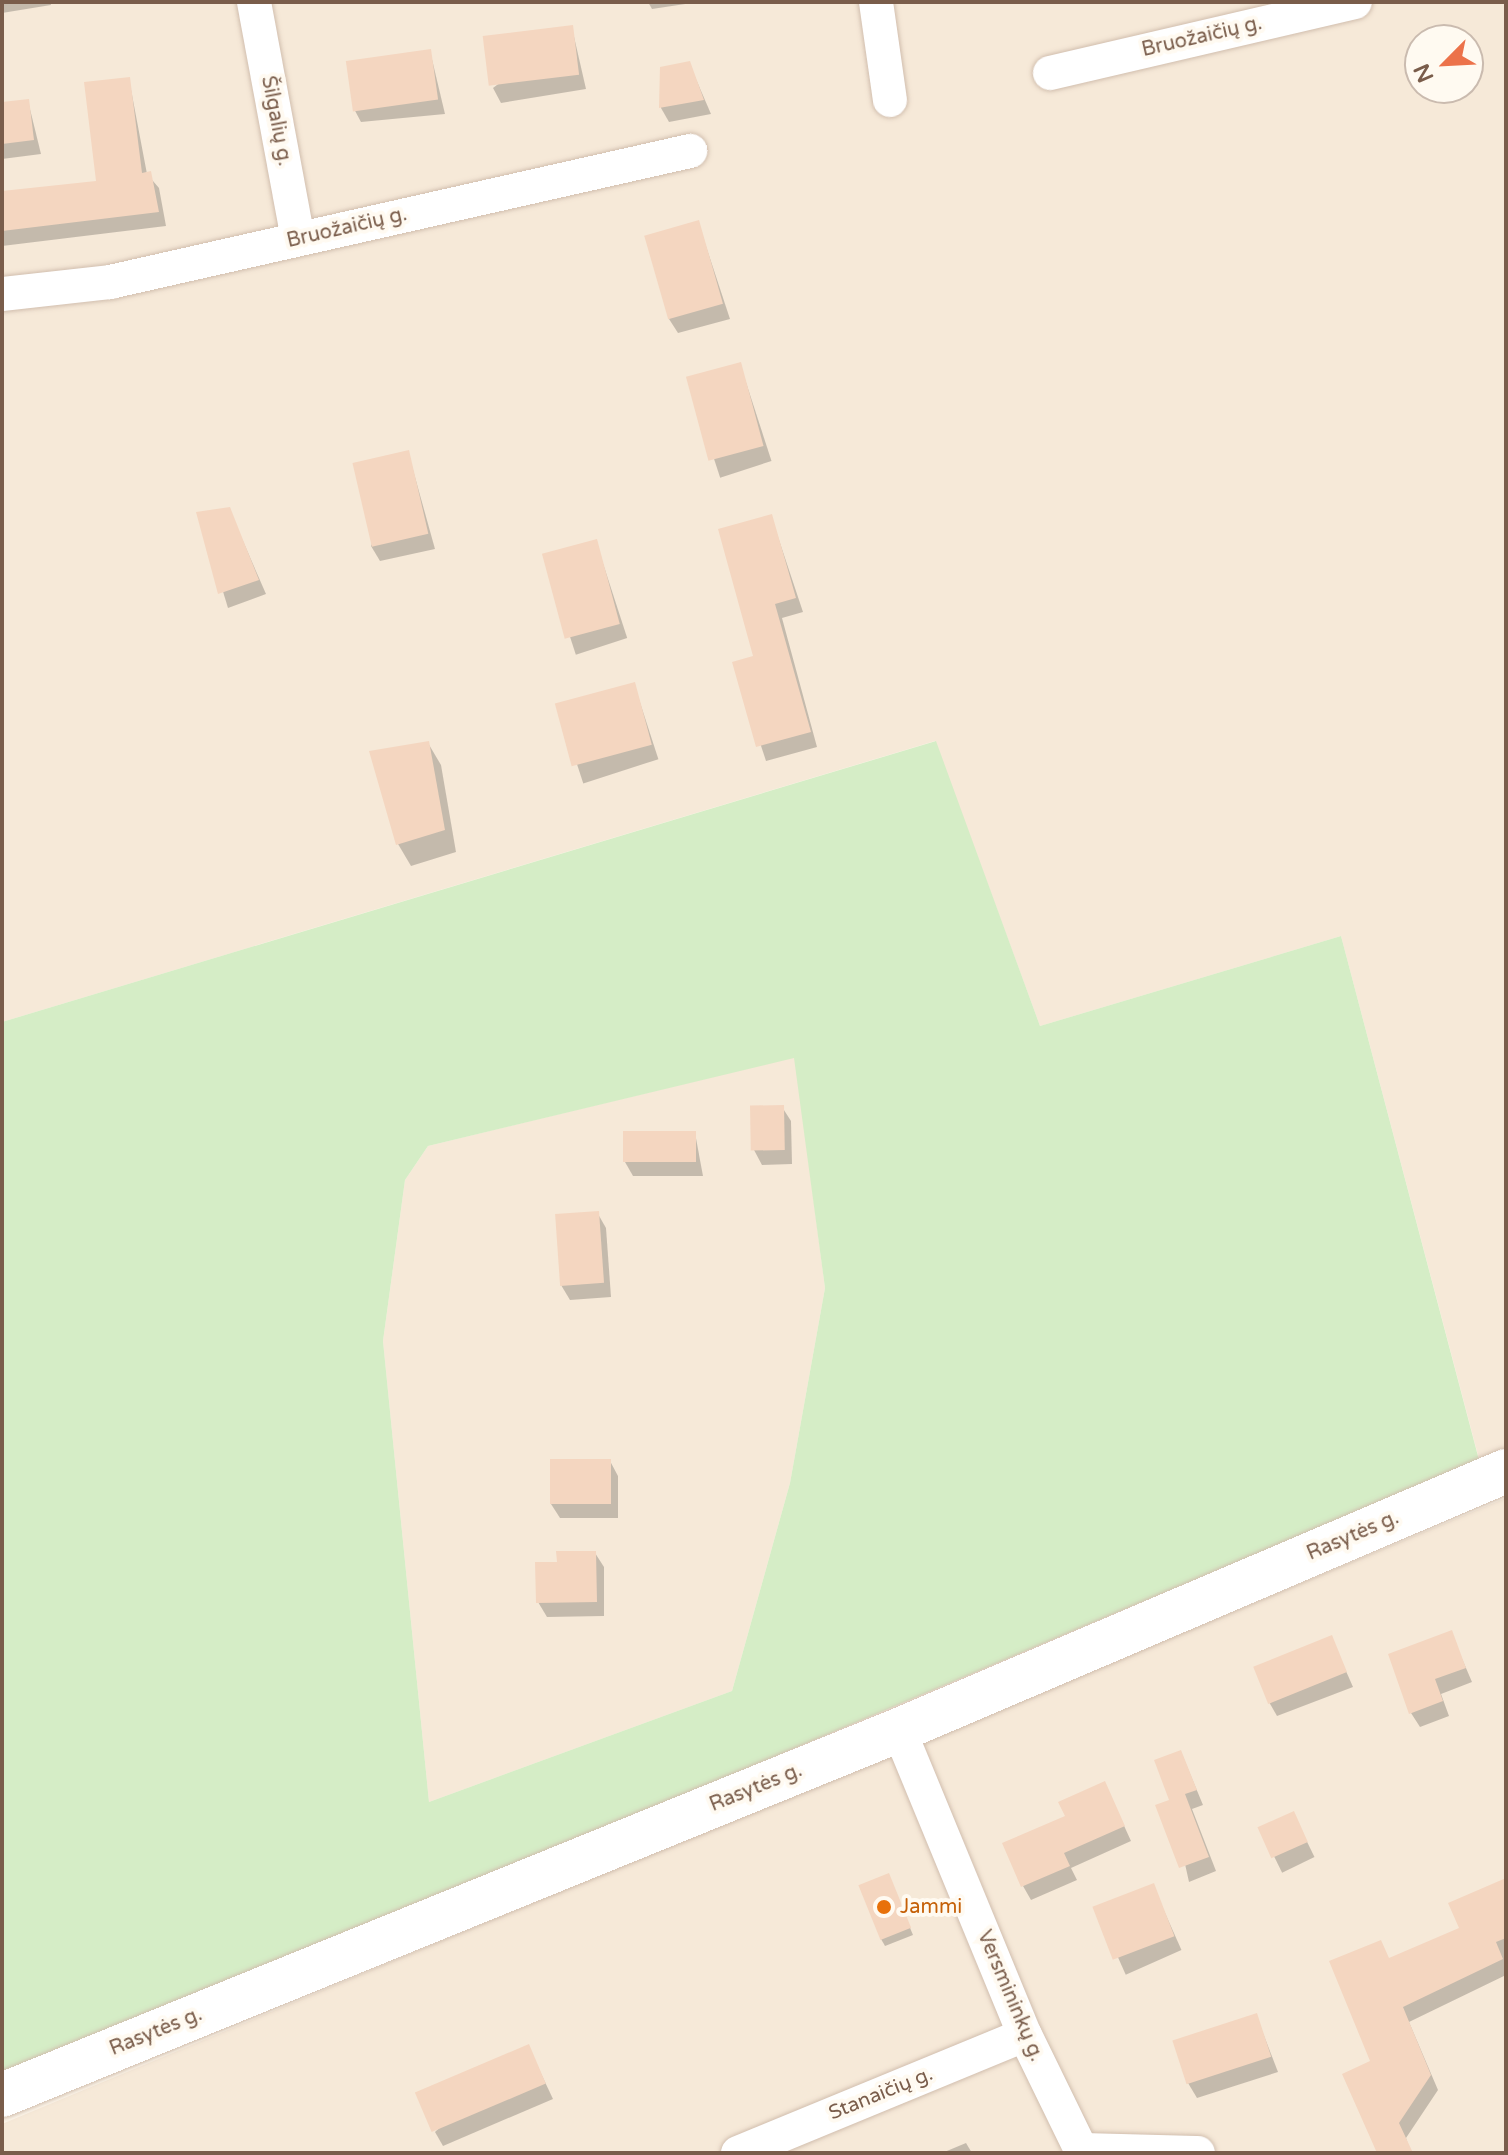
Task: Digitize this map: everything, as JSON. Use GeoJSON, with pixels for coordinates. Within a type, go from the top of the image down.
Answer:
{"type":"FeatureCollection","features":[{"type":"Feature","properties":{"kind":"main road","name":"Rasytės g."},"geometry":{"type":"LineString","coordinates":[[2,2095],[899,1730],[1506,1471]]}},
{"type":"Feature","properties":{"kind":"street","name":"Šilgalių g."},"geometry":{"type":"LineString","coordinates":[[254,2],[298,239]]}},
{"type":"Feature","properties":{"kind":"street"},"geometry":{"type":"LineString","coordinates":[[876,2],[890,100]]}},
{"type":"Feature","properties":{"kind":"street","name":"Bruožaičių g."},"geometry":{"type":"LineString","coordinates":[[1050,73],[1355,2]]}},
{"type":"Feature","properties":{"kind":"street","name":"Bruožaičių g."},"geometry":{"type":"LineString","coordinates":[[2,294],[110,282],[690,151]]}},
{"type":"Feature","properties":{"kind":"street","name":"Versmininkų g."},"geometry":{"type":"LineString","coordinates":[[899,1730],[1025,2035],[1081,2150],[1198,2153]]}},
{"type":"Feature","properties":{"kind":"street","name":"Stanaičių g."},"geometry":{"type":"LineString","coordinates":[[738,2153],[1025,2035]]}},
{"type":"Feature","properties":{"kind":"shaded area"},"geometry":{"type":"Polygon","coordinates":[[[2,2],[1506,2],[1506,1448],[1479,1459],[1341,936],[1040,1026],[935,741],[2,1022],[2,2]]]}},
{"type":"Feature","properties":{"kind":"shaded area"},"geometry":{"type":"Polygon","coordinates":[[[795,1057],[825,1288],[790,1483],[732,1691],[429,1802],[383,1341],[405,1180],[428,1146],[795,1057]]]}},
{"type":"Feature","properties":{"kind":"shaded area"},"geometry":{"type":"Polygon","coordinates":[[[1506,1498],[1506,2153],[2,2153],[2,2124],[1506,1498]]]}},
{"type":"Feature","properties":{"kind":"green space"},"geometry":{"type":"Polygon","coordinates":[[[936,741],[1040,1026],[1341,936],[1479,1460],[2,2082],[2,1022],[936,741]],[[794,1058],[428,1146],[405,1180],[383,1341],[429,1802],[732,1691],[790,1483],[825,1288],[794,1058]]]}},
{"type":"Feature","properties":{"kind":"building"},"geometry":{"type":"Polygon","coordinates":[[[573,25],[579,75],[489,86],[483,36],[573,25]]]}},
{"type":"Feature","properties":{"kind":"building"},"geometry":{"type":"Polygon","coordinates":[[[431,49],[438,100],[353,111],[346,61],[431,49]]]}},
{"type":"Feature","properties":{"kind":"building"},"geometry":{"type":"Polygon","coordinates":[[[690,61],[704,100],[659,108],[660,67],[690,61]]]}},
{"type":"Feature","properties":{"kind":"building"},"geometry":{"type":"Polygon","coordinates":[[[130,77],[142,173],[151,171],[159,212],[2,231],[2,191],[96,181],[84,82],[130,77]]]}},
{"type":"Feature","properties":{"kind":"building"},"geometry":{"type":"Polygon","coordinates":[[[29,99],[34,140],[2,144],[2,102],[29,99]]]}},
{"type":"Feature","properties":{"kind":"building"},"geometry":{"type":"Polygon","coordinates":[[[699,220],[723,304],[668,319],[644,236],[699,220]]]}},
{"type":"Feature","properties":{"kind":"building"},"geometry":{"type":"Polygon","coordinates":[[[741,362],[764,446],[708,461],[686,377],[741,362]]]}},
{"type":"Feature","properties":{"kind":"building"},"geometry":{"type":"Polygon","coordinates":[[[409,450],[428,534],[372,547],[352,463],[409,450]]]}},
{"type":"Feature","properties":{"kind":"building"},"geometry":{"type":"Polygon","coordinates":[[[230,507],[259,580],[218,594],[196,512],[230,507]]]}},
{"type":"Feature","properties":{"kind":"building"},"geometry":{"type":"Polygon","coordinates":[[[772,514],[796,598],[775,604],[811,732],[756,747],[732,662],[753,656],[718,529],[772,514]]]}},
{"type":"Feature","properties":{"kind":"building"},"geometry":{"type":"Polygon","coordinates":[[[597,539],[620,624],[565,639],[542,554],[597,539]]]}},
{"type":"Feature","properties":{"kind":"building"},"geometry":{"type":"Polygon","coordinates":[[[635,682],[652,745],[572,766],[555,703],[635,682]]]}},
{"type":"Feature","properties":{"kind":"building"},"geometry":{"type":"Polygon","coordinates":[[[429,741],[445,830],[396,845],[369,751],[429,741]]]}},
{"type":"Feature","properties":{"kind":"building"},"geometry":{"type":"Polygon","coordinates":[[[784,1105],[785,1150],[751,1151],[750,1106],[784,1105]]]}},
{"type":"Feature","properties":{"kind":"building"},"geometry":{"type":"Polygon","coordinates":[[[623,1131],[696,1131],[696,1162],[623,1162],[623,1131]]]}},
{"type":"Feature","properties":{"kind":"building"},"geometry":{"type":"Polygon","coordinates":[[[599,1211],[604,1283],[560,1286],[555,1214],[599,1211]]]}},
{"type":"Feature","properties":{"kind":"building"},"geometry":{"type":"Polygon","coordinates":[[[550,1459],[611,1459],[611,1504],[550,1504],[550,1459]]]}},
{"type":"Feature","properties":{"kind":"building"},"geometry":{"type":"Polygon","coordinates":[[[556,1551],[596,1551],[597,1602],[536,1603],[535,1562],[557,1562],[556,1551]]]}},
{"type":"Feature","properties":{"kind":"building"},"geometry":{"type":"Polygon","coordinates":[[[1452,1630],[1466,1668],[1435,1679],[1443,1701],[1409,1714],[1388,1654],[1452,1630]]]}},
{"type":"Feature","properties":{"kind":"building"},"geometry":{"type":"Polygon","coordinates":[[[1332,1635],[1347,1672],[1268,1704],[1253,1667],[1332,1635]]]}},
{"type":"Feature","properties":{"kind":"building"},"geometry":{"type":"Polygon","coordinates":[[[1181,1750],[1197,1790],[1185,1794],[1209,1857],[1179,1868],[1155,1805],[1169,1800],[1154,1760],[1181,1750]]]}},
{"type":"Feature","properties":{"kind":"building"},"geometry":{"type":"Polygon","coordinates":[[[1105,1781],[1125,1826],[1064,1853],[1070,1866],[1021,1887],[1002,1843],[1065,1816],[1058,1802],[1105,1781]]]}},
{"type":"Feature","properties":{"kind":"building"},"geometry":{"type":"Polygon","coordinates":[[[1294,1811],[1308,1842],[1271,1858],[1257,1827],[1294,1811]]]}},
{"type":"Feature","properties":{"kind":"building","name":"Jammi"},"geometry":{"type":"Polygon","coordinates":[[[889,1873],[911,1928],[881,1940],[858,1885],[889,1873]]]}},
{"type":"Feature","properties":{"kind":"building"},"geometry":{"type":"Polygon","coordinates":[[[1506,1878],[1506,1938],[1496,1942],[1503,1959],[1403,2007],[1431,2075],[1399,2123],[1413,2153],[1377,2153],[1342,2074],[1370,2061],[1329,1961],[1381,1940],[1389,1958],[1459,1928],[1448,1903],[1506,1878]]]}},
{"type":"Feature","properties":{"kind":"building"},"geometry":{"type":"Polygon","coordinates":[[[1154,1883],[1174,1936],[1113,1960],[1092,1907],[1154,1883]]]}},
{"type":"Feature","properties":{"kind":"building"},"geometry":{"type":"Polygon","coordinates":[[[1257,2013],[1271,2057],[1187,2084],[1172,2041],[1257,2013]]]}},
{"type":"Feature","properties":{"kind":"building"},"geometry":{"type":"Polygon","coordinates":[[[529,2044],[546,2084],[432,2132],[415,2092],[529,2044]]]}},
{"type":"Feature","properties":{"kind":"place","name":"Jammi"},"geometry":{"type":"Point","coordinates":[884,1907]}}]}
